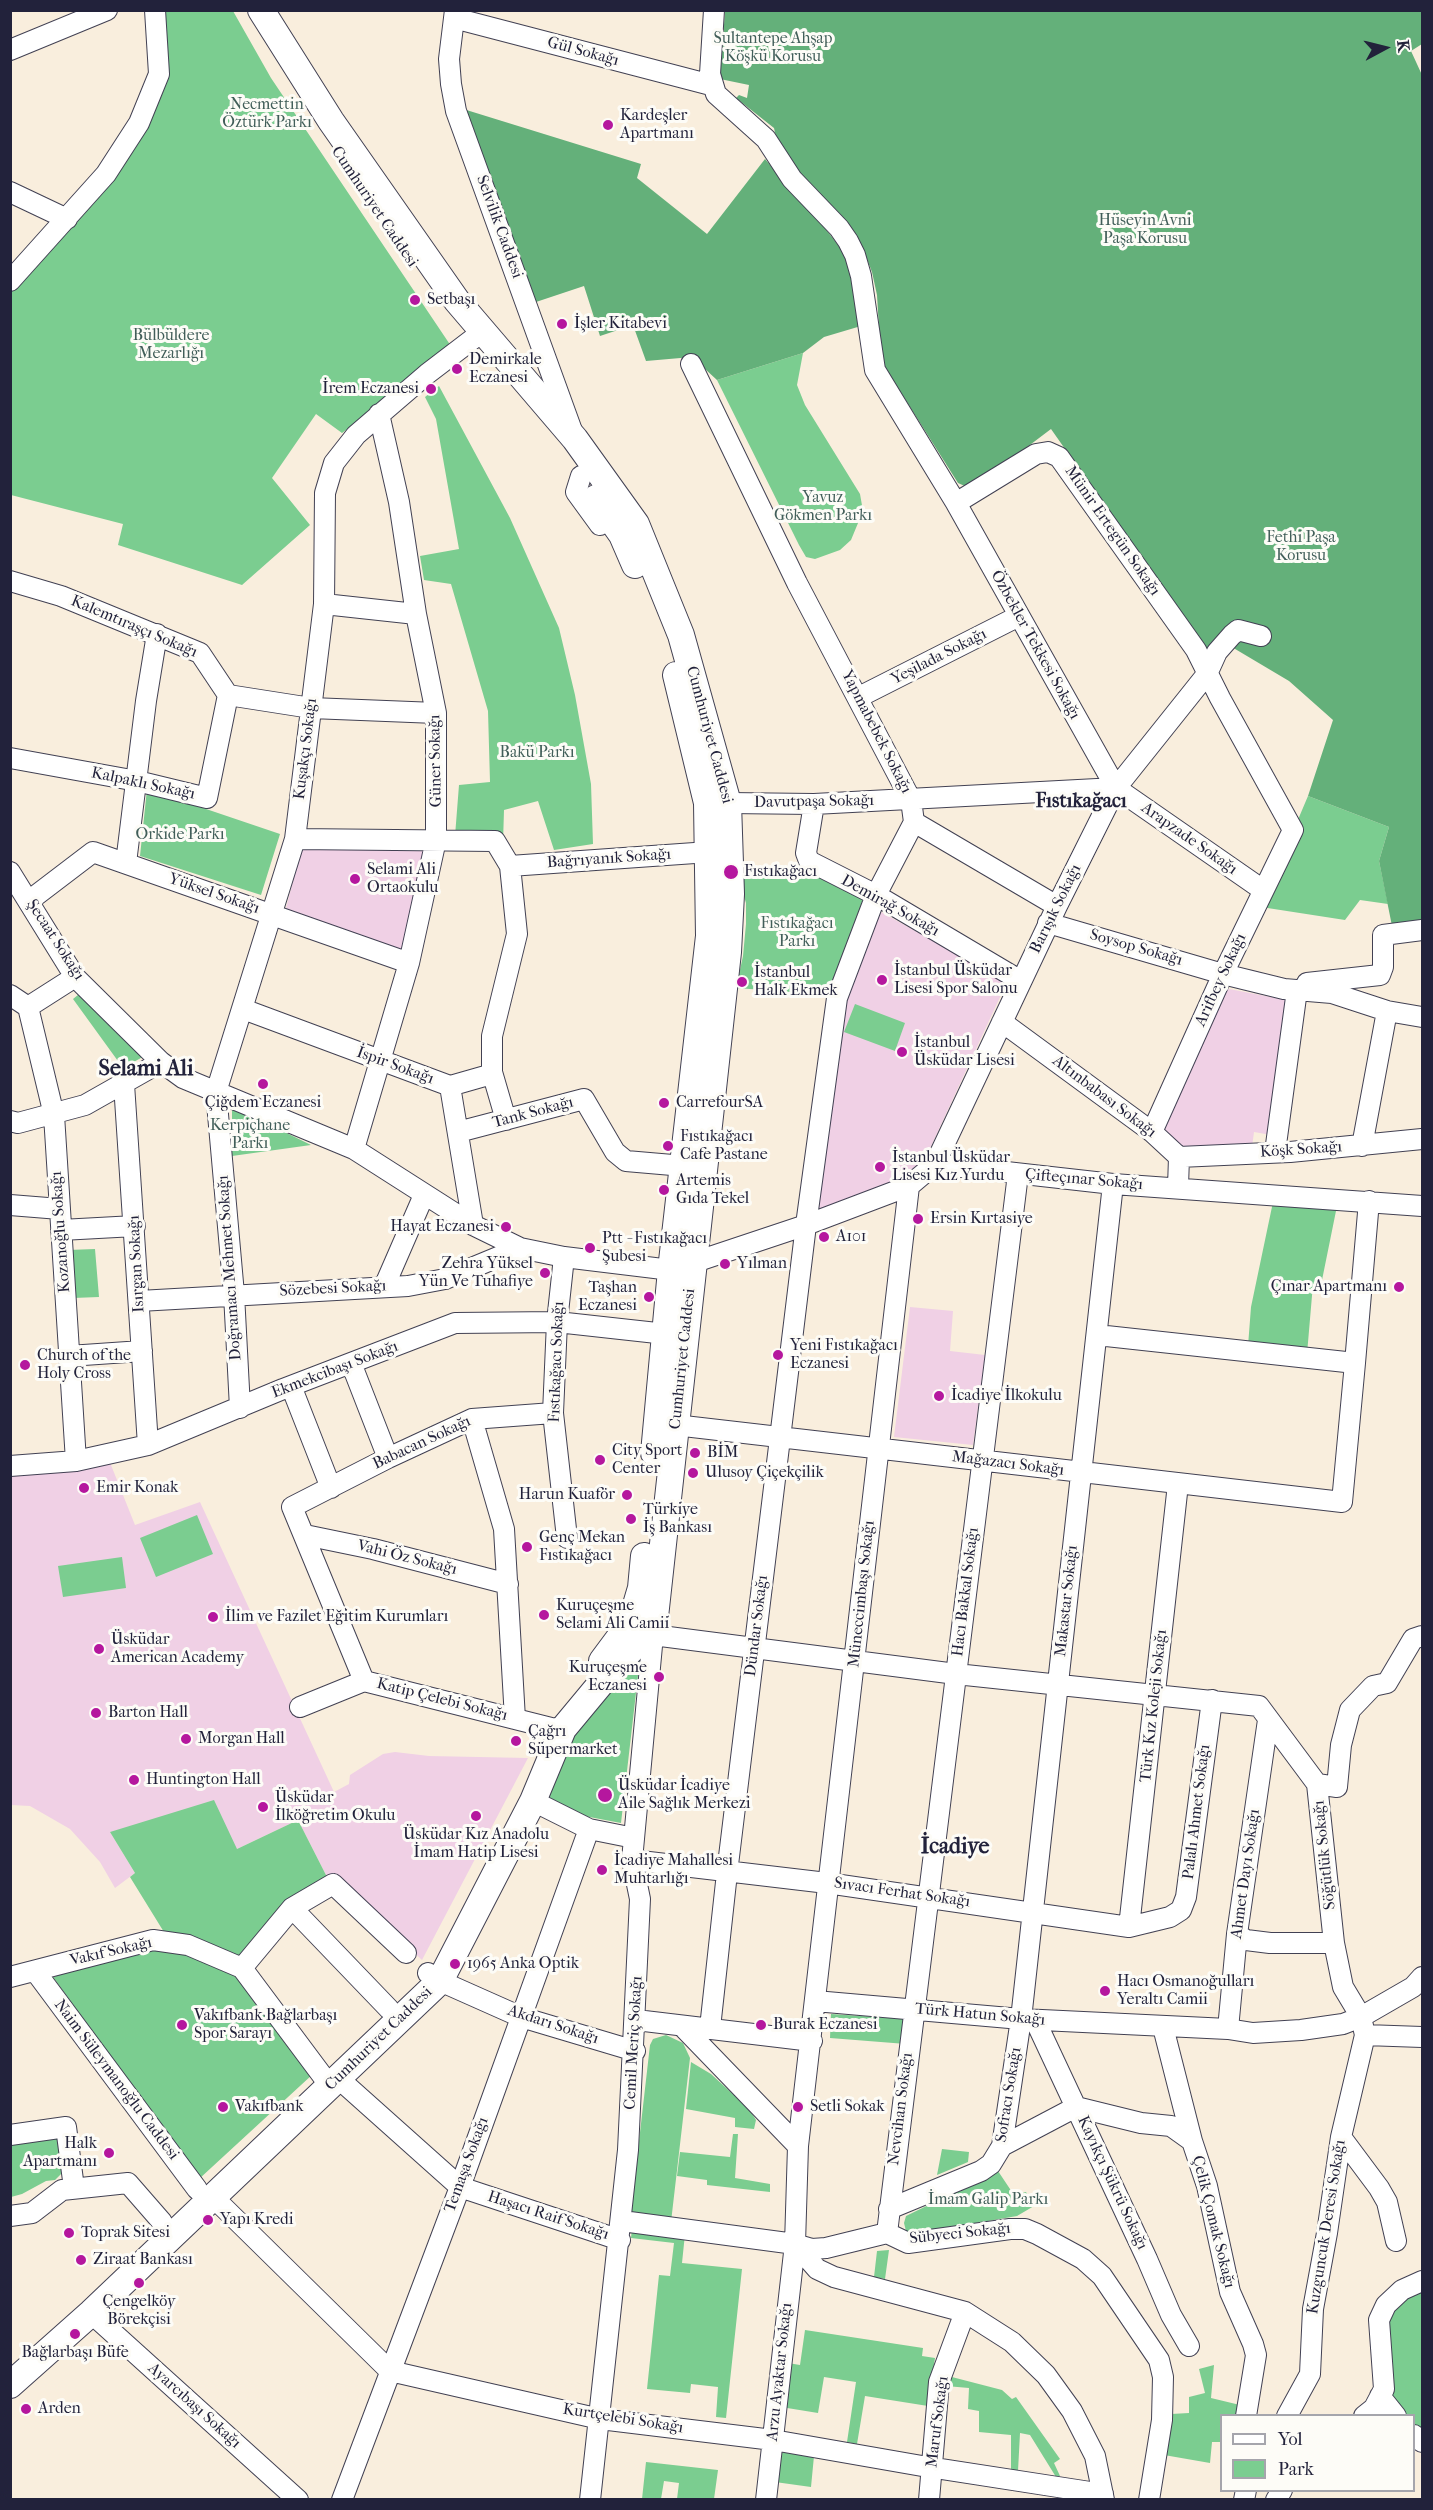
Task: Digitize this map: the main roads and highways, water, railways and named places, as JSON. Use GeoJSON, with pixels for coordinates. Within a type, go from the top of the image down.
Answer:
{"type":"FeatureCollection","features":[{"type":"Feature","properties":{"kind":"main road","name":"Cumhuriyet Caddesi"},"geometry":{"type":"LineString","coordinates":[[10,2385],[91,2313],[205,2193],[330,2079],[434,1977],[532,1802],[557,1729],[638,1643],[660,1637],[675,1425],[683,1266],[684,1166],[709,936],[707,803],[669,646],[622,535],[581,476],[476,336],[457,301],[242,10]]}},
{"type":"Feature","properties":{"kind":"main road","name":"Cumhuriyet Caddesi"},"geometry":{"type":"LineString","coordinates":[[261,10],[326,124]]}},
{"type":"Feature","properties":{"kind":"main road","name":"Cumhuriyet Caddesi"},"geometry":{"type":"LineString","coordinates":[[330,2079],[389,2009],[434,1977],[557,1729],[630,1622],[641,1588],[666,1334],[683,1266],[728,952],[731,894],[728,802],[681,635],[636,524],[575,439],[476,336]]}},
{"type":"Feature","properties":{"kind":"main road","name":"Cumhuriyet Caddesi"},"geometry":{"type":"LineString","coordinates":[[10,2362],[162,2222],[205,2193]]}},
{"type":"Feature","properties":{"kind":"place","name":"Kardeşler Apartmanı"},"geometry":{"type":"Point","coordinates":[608,125]}},
{"type":"Feature","properties":{"kind":"place","name":"Setbaşı"},"geometry":{"type":"Point","coordinates":[415,300]}},
{"type":"Feature","properties":{"kind":"place","name":"İşler Kitabevi"},"geometry":{"type":"Point","coordinates":[562,324]}},
{"type":"Feature","properties":{"kind":"place","name":"Demirkale Eczanesi"},"geometry":{"type":"Point","coordinates":[457,369]}},
{"type":"Feature","properties":{"kind":"place","name":"İrem Eczanesi"},"geometry":{"type":"Point","coordinates":[431,389]}},
{"type":"Feature","properties":{"kind":"place","name":"Fıstıkağacı"},"geometry":{"type":"Point","coordinates":[731,872]}},
{"type":"Feature","properties":{"kind":"place","name":"Selami Ali Ortaokulu"},"geometry":{"type":"Point","coordinates":[355,879]}},
{"type":"Feature","properties":{"kind":"place","name":"İstanbul Üsküdar Lisesi Spor Salonu"},"geometry":{"type":"Point","coordinates":[882,980]}},
{"type":"Feature","properties":{"kind":"place","name":"İstanbul Halk Ekmek"},"geometry":{"type":"Point","coordinates":[742,982]}},
{"type":"Feature","properties":{"kind":"place","name":"İstanbul Üsküdar Lisesi"},"geometry":{"type":"Point","coordinates":[902,1052]}},
{"type":"Feature","properties":{"kind":"place","name":"Çiğdem Eczanesi"},"geometry":{"type":"Point","coordinates":[263,1084]}},
{"type":"Feature","properties":{"kind":"place","name":"CarrefourSA"},"geometry":{"type":"Point","coordinates":[664,1103]}},
{"type":"Feature","properties":{"kind":"place","name":"Fıstıkağacı Cafe Pastane"},"geometry":{"type":"Point","coordinates":[668,1146]}},
{"type":"Feature","properties":{"kind":"place","name":"İstanbul Üsküdar Lisesi Kız Yurdu"},"geometry":{"type":"Point","coordinates":[880,1167]}},
{"type":"Feature","properties":{"kind":"place","name":"Artemis Gıda Tekel"},"geometry":{"type":"Point","coordinates":[664,1190]}},
{"type":"Feature","properties":{"kind":"place","name":"Ersin Kırtasiye"},"geometry":{"type":"Point","coordinates":[918,1219]}},
{"type":"Feature","properties":{"kind":"place","name":"Hayat Eczanesi"},"geometry":{"type":"Point","coordinates":[506,1227]}},
{"type":"Feature","properties":{"kind":"place","name":"A101"},"geometry":{"type":"Point","coordinates":[824,1237]}},
{"type":"Feature","properties":{"kind":"place","name":"Ptt - Fıstıkağacı Şubesi"},"geometry":{"type":"Point","coordinates":[590,1248]}},
{"type":"Feature","properties":{"kind":"place","name":"Yılman"},"geometry":{"type":"Point","coordinates":[725,1264]}},
{"type":"Feature","properties":{"kind":"place","name":"Zehra Yüksel Yün Ve Tuhafiye"},"geometry":{"type":"Point","coordinates":[545,1273]}},
{"type":"Feature","properties":{"kind":"place","name":"Çınar Apartmanı"},"geometry":{"type":"Point","coordinates":[1399,1287]}},
{"type":"Feature","properties":{"kind":"place","name":"Taşhan Eczanesi"},"geometry":{"type":"Point","coordinates":[649,1297]}},
{"type":"Feature","properties":{"kind":"place","name":"Yeni Fıstıkağacı Eczanesi"},"geometry":{"type":"Point","coordinates":[778,1355]}},
{"type":"Feature","properties":{"kind":"place","name":"Church of the Holy Cross"},"geometry":{"type":"Point","coordinates":[25,1365]}},
{"type":"Feature","properties":{"kind":"place","name":"İcadiye İlkokulu"},"geometry":{"type":"Point","coordinates":[939,1396]}},
{"type":"Feature","properties":{"kind":"place","name":"BİM"},"geometry":{"type":"Point","coordinates":[695,1453]}},
{"type":"Feature","properties":{"kind":"place","name":"City Sport Center"},"geometry":{"type":"Point","coordinates":[600,1460]}},
{"type":"Feature","properties":{"kind":"place","name":"Ulusoy Çiçekçilik"},"geometry":{"type":"Point","coordinates":[693,1473]}},
{"type":"Feature","properties":{"kind":"place","name":"Emir Konak"},"geometry":{"type":"Point","coordinates":[84,1488]}},
{"type":"Feature","properties":{"kind":"place","name":"Harun Kuaför"},"geometry":{"type":"Point","coordinates":[627,1495]}},
{"type":"Feature","properties":{"kind":"place","name":"Türkiye İş Bankası"},"geometry":{"type":"Point","coordinates":[631,1519]}},
{"type":"Feature","properties":{"kind":"place","name":"Genç Mekan Fıstıkağacı"},"geometry":{"type":"Point","coordinates":[527,1547]}},
{"type":"Feature","properties":{"kind":"place","name":"Kuruçeşme Selami Ali Camii"},"geometry":{"type":"Point","coordinates":[544,1615]}},
{"type":"Feature","properties":{"kind":"place","name":"İlim ve Fazilet Eğitim Kurumları"},"geometry":{"type":"Point","coordinates":[213,1617]}},
{"type":"Feature","properties":{"kind":"place","name":"Üsküdar American Academy"},"geometry":{"type":"Point","coordinates":[99,1649]}},
{"type":"Feature","properties":{"kind":"place","name":"Kuruçeşme Eczanesi"},"geometry":{"type":"Point","coordinates":[659,1677]}},
{"type":"Feature","properties":{"kind":"place","name":"Barton Hall"},"geometry":{"type":"Point","coordinates":[96,1713]}},
{"type":"Feature","properties":{"kind":"place","name":"Morgan Hall"},"geometry":{"type":"Point","coordinates":[186,1739]}},
{"type":"Feature","properties":{"kind":"place","name":"Çağrı Süpermarket"},"geometry":{"type":"Point","coordinates":[516,1741]}},
{"type":"Feature","properties":{"kind":"place","name":"Huntington Hall"},"geometry":{"type":"Point","coordinates":[134,1780]}},
{"type":"Feature","properties":{"kind":"place","name":"Üsküdar İcadiye Aile Sağlık Merkezi"},"geometry":{"type":"Point","coordinates":[605,1795]}},
{"type":"Feature","properties":{"kind":"place","name":"Üsküdar İlköğretim Okulu"},"geometry":{"type":"Point","coordinates":[263,1807]}},
{"type":"Feature","properties":{"kind":"place","name":"Üsküdar Kız Anadolu İmam Hatip Lisesi"},"geometry":{"type":"Point","coordinates":[476,1816]}},
{"type":"Feature","properties":{"kind":"place","name":"İcadiye Mahallesi Muhtarlığı"},"geometry":{"type":"Point","coordinates":[602,1870]}},
{"type":"Feature","properties":{"kind":"place","name":"1965 Anka Optik"},"geometry":{"type":"Point","coordinates":[455,1964]}},
{"type":"Feature","properties":{"kind":"place","name":"Hacı Osmanoğulları Yeraltı Camii"},"geometry":{"type":"Point","coordinates":[1105,1991]}},
{"type":"Feature","properties":{"kind":"place","name":"Vakıfbank Bağlarbaşı Spor Sarayı"},"geometry":{"type":"Point","coordinates":[182,2025]}},
{"type":"Feature","properties":{"kind":"place","name":"Burak Eczanesi"},"geometry":{"type":"Point","coordinates":[761,2025]}},
{"type":"Feature","properties":{"kind":"place","name":"Vakıfbank"},"geometry":{"type":"Point","coordinates":[223,2107]}},
{"type":"Feature","properties":{"kind":"place","name":"Setli Sokak"},"geometry":{"type":"Point","coordinates":[798,2107]}},
{"type":"Feature","properties":{"kind":"place","name":"Halk Apartmanı"},"geometry":{"type":"Point","coordinates":[109,2153]}},
{"type":"Feature","properties":{"kind":"place","name":"Yapı Kredi"},"geometry":{"type":"Point","coordinates":[208,2220]}},
{"type":"Feature","properties":{"kind":"place","name":"Toprak Sitesi"},"geometry":{"type":"Point","coordinates":[69,2233]}},
{"type":"Feature","properties":{"kind":"place","name":"Ziraat Bankası"},"geometry":{"type":"Point","coordinates":[81,2260]}},
{"type":"Feature","properties":{"kind":"place","name":"Çengelköy Börekçisi"},"geometry":{"type":"Point","coordinates":[139,2283]}},
{"type":"Feature","properties":{"kind":"place","name":"Bağlarbaşı Büfe"},"geometry":{"type":"Point","coordinates":[75,2334]}},
{"type":"Feature","properties":{"kind":"place","name":"Arden"},"geometry":{"type":"Point","coordinates":[26,2409]}},
{"type":"Feature","properties":{"kind":"district","name":"Fıstıkağacı"},"geometry":{"type":"Point","coordinates":[1081,802]}},
{"type":"Feature","properties":{"kind":"district","name":"Selami Ali"},"geometry":{"type":"Point","coordinates":[146,1070]}},
{"type":"Feature","properties":{"kind":"district","name":"İcadiye"},"geometry":{"type":"Point","coordinates":[955,1848]}},
{"type":"Feature","properties":{"kind":"park label","name":"Sultantepe Ahşap Köşkü Korusu"},"geometry":{"type":"Point","coordinates":[773,48]}},
{"type":"Feature","properties":{"kind":"park label","name":"Necmettin Öztürk Parkı"},"geometry":{"type":"Point","coordinates":[267,114]}},
{"type":"Feature","properties":{"kind":"park label","name":"Hüseyin Avni Paşa Korusu"},"geometry":{"type":"Point","coordinates":[1145,230]}},
{"type":"Feature","properties":{"kind":"park label","name":"Bülbüldere Mezarlığı"},"geometry":{"type":"Point","coordinates":[171,345]}},
{"type":"Feature","properties":{"kind":"park label","name":"Yavuz Gökmen Parkı"},"geometry":{"type":"Point","coordinates":[823,507]}},
{"type":"Feature","properties":{"kind":"park label","name":"Fethi Paşa Korusu"},"geometry":{"type":"Point","coordinates":[1301,547]}},
{"type":"Feature","properties":{"kind":"park label","name":"Bakü Parkı"},"geometry":{"type":"Point","coordinates":[537,753]}},
{"type":"Feature","properties":{"kind":"park label","name":"Orkide Parkı"},"geometry":{"type":"Point","coordinates":[180,835]}},
{"type":"Feature","properties":{"kind":"park label","name":"Fıstıkağacı Parkı"},"geometry":{"type":"Point","coordinates":[797,933]}},
{"type":"Feature","properties":{"kind":"park label","name":"Kerpiçhane Parkı"},"geometry":{"type":"Point","coordinates":[250,1135]}},
{"type":"Feature","properties":{"kind":"park label","name":"İmam Galip Parkı"},"geometry":{"type":"Point","coordinates":[988,2200]}}]}
